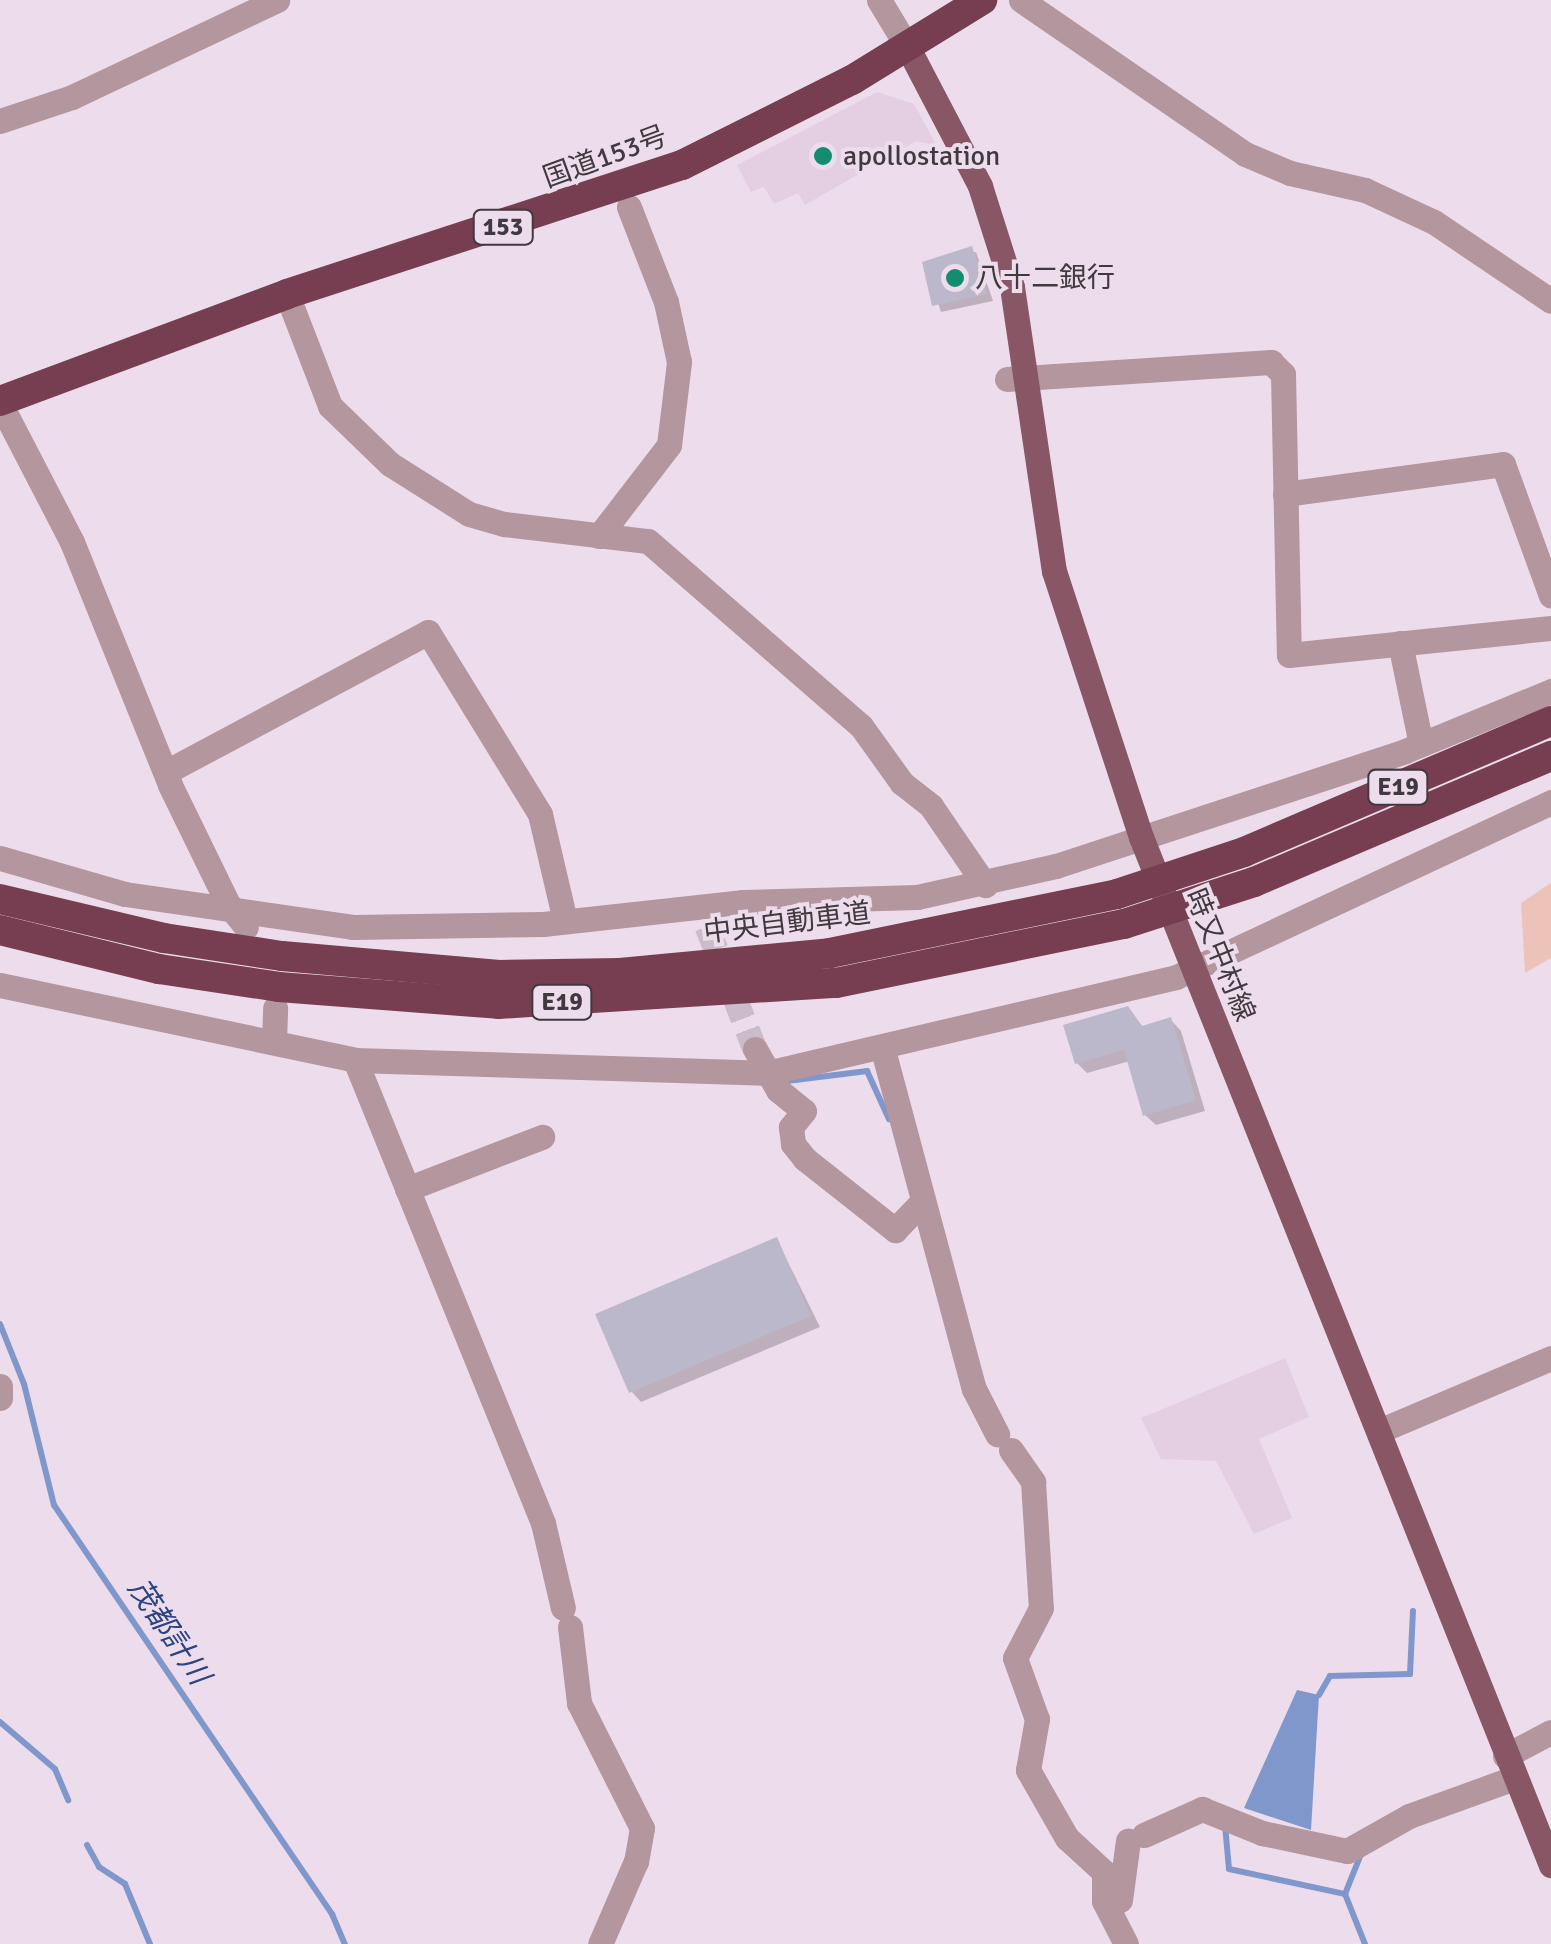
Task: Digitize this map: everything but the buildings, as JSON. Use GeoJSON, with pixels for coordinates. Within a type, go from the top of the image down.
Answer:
{"type":"FeatureCollection","features":[{"type":"Feature","properties":{"kind":"highway","name":"国道153号"},"geometry":{"type":"LineString","coordinates":[[0,402],[288,294],[622,189],[743,137],[908,48],[982,0]]}},
{"type":"Feature","properties":{"kind":"highway","name":"中央自動車道"},"geometry":{"type":"LineString","coordinates":[[0,899],[164,938],[282,956],[499,974],[640,971],[830,953],[1117,894],[1244,852],[1551,721]]}},
{"type":"Feature","properties":{"kind":"highway","name":"E19"},"geometry":{"type":"LineString","coordinates":[[0,930],[159,969],[278,987],[498,1004],[836,983],[1124,924],[1254,882],[1551,756]]}},
{"type":"Feature","properties":{"kind":"main road","name":"時又中村線"},"geometry":{"type":"LineString","coordinates":[[908,48],[980,186],[1012,287],[1017,378],[1054,571],[1141,837],[1509,1767],[1550,1859]]}},
{"type":"Feature","properties":{"kind":"street"},"geometry":{"type":"LineString","coordinates":[[0,121],[72,98],[277,0]]}},
{"type":"Feature","properties":{"kind":"street"},"geometry":{"type":"LineString","coordinates":[[879,0],[908,48]]}},
{"type":"Feature","properties":{"kind":"street"},"geometry":{"type":"LineString","coordinates":[[1021,0],[1245,154],[1290,173],[1365,190],[1434,222],[1551,301]]}},
{"type":"Feature","properties":{"kind":"street"},"geometry":{"type":"LineString","coordinates":[[600,536],[669,445],[679,362],[666,302],[629,207]]}},
{"type":"Feature","properties":{"kind":"street"},"geometry":{"type":"LineString","coordinates":[[294,310],[330,406],[390,464],[469,514],[648,541],[756,629],[861,726],[902,783],[931,806],[985,885]]}},
{"type":"Feature","properties":{"kind":"street"},"geometry":{"type":"LineString","coordinates":[[1017,378],[1271,362],[1283,374],[1289,655],[1551,628]]}},
{"type":"Feature","properties":{"kind":"street"},"geometry":{"type":"LineString","coordinates":[[0,402],[72,542],[166,772],[228,904],[246,927]]}},
{"type":"Feature","properties":{"kind":"street"},"geometry":{"type":"LineString","coordinates":[[1285,494],[1503,464],[1551,596]]}},
{"type":"Feature","properties":{"kind":"street"},"geometry":{"type":"LineString","coordinates":[[166,772],[428,632],[540,814],[565,921]]}},
{"type":"Feature","properties":{"kind":"street"},"geometry":{"type":"LineString","coordinates":[[1400,644],[1421,744]]}},
{"type":"Feature","properties":{"kind":"street"},"geometry":{"type":"LineString","coordinates":[[0,858],[125,894],[228,904],[353,927],[704,916],[916,897],[985,885],[1141,837],[1421,744],[1551,691]]}},
{"type":"Feature","properties":{"kind":"street"},"geometry":{"type":"LineString","coordinates":[[0,985],[355,1060],[766,1073],[884,1050],[1194,971],[1551,802]]}},
{"type":"Feature","properties":{"kind":"street"},"geometry":{"type":"LineString","coordinates":[[274,1041],[275,1008]]}},
{"type":"Feature","properties":{"kind":"street"},"geometry":{"type":"LineString","coordinates":[[755,1049],[766,1073],[804,1111],[791,1127],[805,1159],[895,1230],[922,1202]]}},
{"type":"Feature","properties":{"kind":"street"},"geometry":{"type":"LineString","coordinates":[[884,1050],[974,1389],[1004,1442],[1033,1482],[1041,1608],[1014,1658],[1036,1719],[1028,1770],[1067,1838],[1104,1872],[1104,1901],[1122,1935]]}},
{"type":"Feature","properties":{"kind":"street"},"geometry":{"type":"LineString","coordinates":[[355,1060],[544,1523],[566,1617],[579,1703],[642,1828],[636,1861],[600,1944]]}},
{"type":"Feature","properties":{"kind":"street"},"geometry":{"type":"LineString","coordinates":[[407,1188],[542,1137]]}},
{"type":"Feature","properties":{"kind":"street"},"geometry":{"type":"LineString","coordinates":[[1379,1432],[1551,1358]]}},
{"type":"Feature","properties":{"kind":"street"},"geometry":{"type":"LineString","coordinates":[[0,1386],[0,1398]]}},
{"type":"Feature","properties":{"kind":"street"},"geometry":{"type":"LineString","coordinates":[[1122,1935],[1118,1887],[1136,1838],[1202,1809],[1262,1833],[1348,1851],[1509,1767],[1551,1732]]}},
{"type":"Feature","properties":{"kind":"shaded area","name":"apollostation"},"geometry":{"type":"Polygon","coordinates":[[[877,92],[914,104],[937,146],[916,141],[805,205],[798,193],[774,204],[764,187],[751,192],[737,165],[877,92]]]}},
{"type":"Feature","properties":{"kind":"shaded area"},"geometry":{"type":"Polygon","coordinates":[[[1551,883],[1551,958],[1525,973],[1521,903],[1551,883]]]}},
{"type":"Feature","properties":{"kind":"shaded area"},"geometry":{"type":"Polygon","coordinates":[[[1285,1358],[1309,1417],[1259,1439],[1292,1518],[1254,1534],[1216,1461],[1161,1459],[1141,1418],[1285,1358]]]}},
{"type":"Feature","properties":{"kind":"water"},"geometry":{"type":"Polygon","coordinates":[[[1297,1690],[1319,1695],[1311,1830],[1244,1808],[1297,1690]]]}},
{"type":"Feature","properties":{"kind":"waterway"},"geometry":{"type":"LineString","coordinates":[[787,1081],[867,1071],[889,1119]]}},
{"type":"Feature","properties":{"kind":"waterway","name":"茂都計川"},"geometry":{"type":"LineString","coordinates":[[0,1324],[24,1384],[54,1505],[332,1914],[345,1944]]}},
{"type":"Feature","properties":{"kind":"waterway"},"geometry":{"type":"LineString","coordinates":[[1319,1695],[1330,1676],[1410,1674],[1413,1611]]}},
{"type":"Feature","properties":{"kind":"waterway"},"geometry":{"type":"LineString","coordinates":[[0,1722],[55,1769],[68,1800]]}},
{"type":"Feature","properties":{"kind":"waterway"},"geometry":{"type":"LineString","coordinates":[[1225,1825],[1229,1869],[1345,1894],[1365,1944]]}},
{"type":"Feature","properties":{"kind":"waterway"},"geometry":{"type":"LineString","coordinates":[[87,1845],[99,1867],[125,1884],[150,1944]]}},
{"type":"Feature","properties":{"kind":"waterway"},"geometry":{"type":"LineString","coordinates":[[1345,1894],[1361,1854]]}},
{"type":"Feature","properties":{"kind":"tunnel"},"geometry":{"type":"LineString","coordinates":[[707,926],[755,1049]]}},
{"type":"Feature","properties":{"kind":"place","name":"apollostation"},"geometry":{"type":"Point","coordinates":[823,156]}},
{"type":"Feature","properties":{"kind":"place","name":"八十二銀行"},"geometry":{"type":"Point","coordinates":[955,278]}}]}
